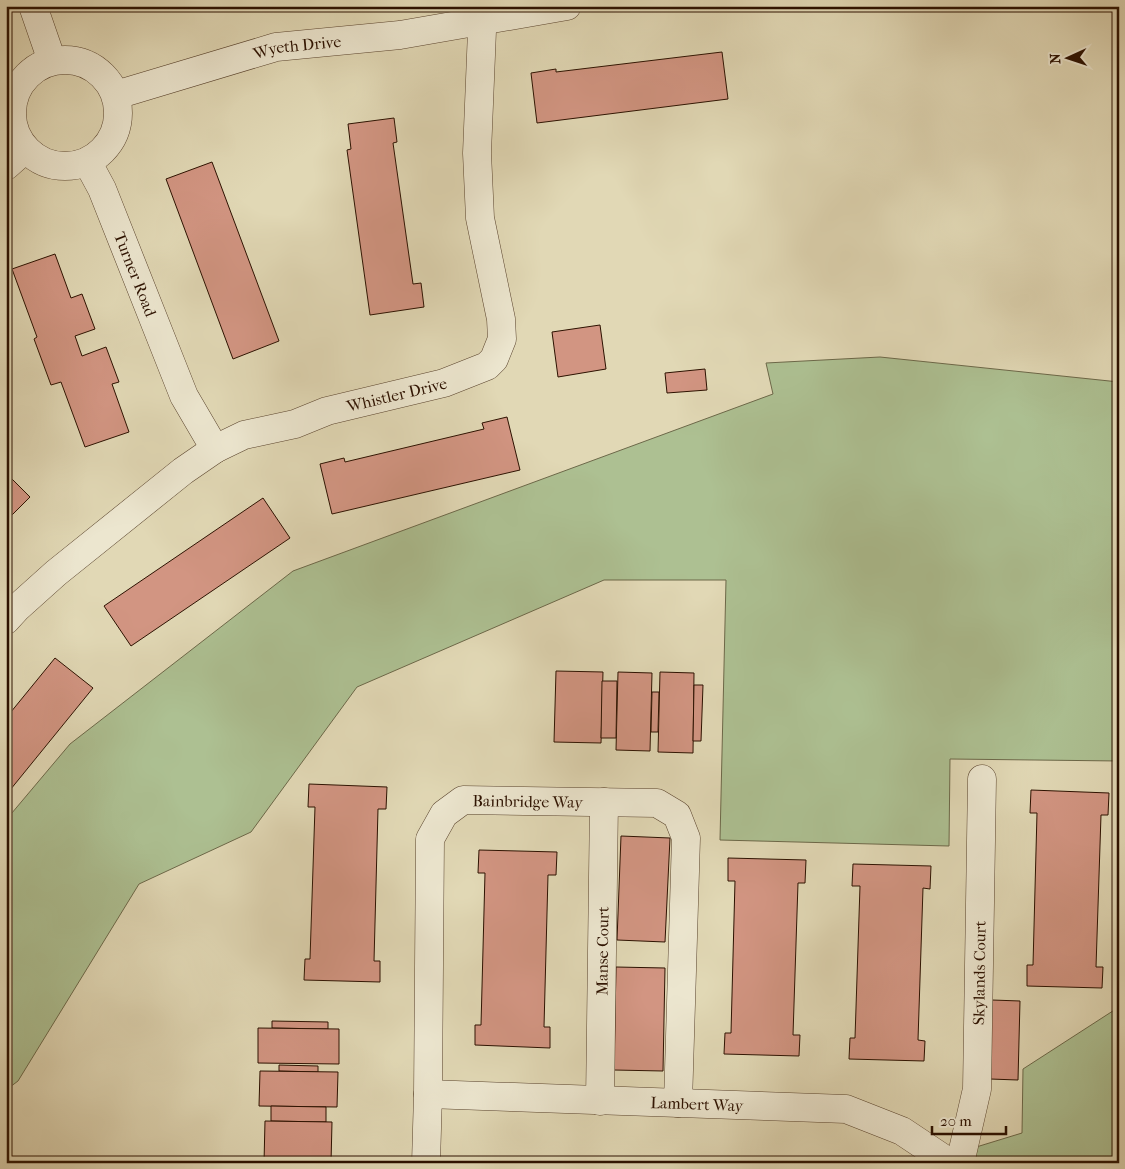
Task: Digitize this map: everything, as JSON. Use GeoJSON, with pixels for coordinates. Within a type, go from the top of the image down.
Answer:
{"type":"FeatureCollection","features":[{"type":"Feature","properties":{"kind":"street"},"geometry":{"type":"LineString","coordinates":[[33,6],[52,61]]}},
{"type":"Feature","properties":{"kind":"street","name":"Wyeth Drive"},"geometry":{"type":"LineString","coordinates":[[116,95],[276,47],[400,35],[483,14],[567,6]]}},
{"type":"Feature","properties":{"kind":"street","name":"Whistler Drive"},"geometry":{"type":"LineString","coordinates":[[6,620],[56,573],[183,472],[215,449],[244,435],[295,424],[327,412],[444,383],[488,366],[494,359],[502,339],[501,319],[480,218],[477,153],[483,14]]}},
{"type":"Feature","properties":{"kind":"street"},"geometry":{"type":"LineString","coordinates":[[71,59],[90,66],[106,78],[116,95],[118,122],[108,146],[88,163],[66,168],[15,158],[12,125],[13,97],[28,74],[52,61],[71,59]]}},
{"type":"Feature","properties":{"kind":"street","name":"Turner Road"},"geometry":{"type":"LineString","coordinates":[[88,163],[102,189],[184,396],[215,449]]}},
{"type":"Feature","properties":{"kind":"street","name":"Skylands Court"},"geometry":{"type":"LineString","coordinates":[[960,1163],[976,1089],[982,779]]}},
{"type":"Feature","properties":{"kind":"street","name":"Bainbridge Way"},"geometry":{"type":"LineString","coordinates":[[426,1163],[430,839],[444,814],[463,800],[658,803],[676,814],[686,838],[678,1103]]}},
{"type":"Feature","properties":{"kind":"street","name":"Manse Court"},"geometry":{"type":"LineString","coordinates":[[600,1100],[604,802]]}},
{"type":"Feature","properties":{"kind":"street","name":"Lambert Way"},"geometry":{"type":"LineString","coordinates":[[428,1094],[846,1109],[902,1131],[950,1163]]}},
{"type":"Feature","properties":{"kind":"green space"},"geometry":{"type":"Polygon","coordinates":[[[880,357],[1119,382],[1119,761],[950,759],[949,846],[720,840],[726,580],[604,580],[357,687],[251,832],[139,884],[18,1081],[6,1090],[6,820],[70,744],[293,571],[773,394],[766,363],[880,357]]]}},
{"type":"Feature","properties":{"kind":"green space"},"geometry":{"type":"Polygon","coordinates":[[[1119,1007],[1119,1163],[978,1163],[973,1148],[1022,1133],[1023,1069],[1119,1007]]]}},
{"type":"Feature","properties":{"kind":"building"},"geometry":{"type":"Polygon","coordinates":[[[722,52],[728,99],[537,123],[531,73],[556,69],[556,72],[722,52]]]}},
{"type":"Feature","properties":{"kind":"building"},"geometry":{"type":"Polygon","coordinates":[[[394,118],[397,142],[393,143],[413,284],[421,283],[424,307],[370,315],[347,150],[351,149],[348,124],[394,118]]]}},
{"type":"Feature","properties":{"kind":"building"},"geometry":{"type":"Polygon","coordinates":[[[212,162],[279,341],[233,359],[166,179],[212,162]]]}},
{"type":"Feature","properties":{"kind":"building"},"geometry":{"type":"Polygon","coordinates":[[[55,254],[71,298],[82,294],[95,329],[75,336],[82,356],[106,347],[119,382],[112,384],[129,432],[85,447],[61,382],[51,385],[34,339],[37,337],[12,269],[55,254]]]}},
{"type":"Feature","properties":{"kind":"building"},"geometry":{"type":"Polygon","coordinates":[[[600,325],[606,369],[558,377],[552,332],[600,325]]]}},
{"type":"Feature","properties":{"kind":"building"},"geometry":{"type":"Polygon","coordinates":[[[705,369],[707,390],[667,393],[665,373],[705,369]]]}},
{"type":"Feature","properties":{"kind":"building"},"geometry":{"type":"Polygon","coordinates":[[[507,417],[520,470],[332,514],[320,464],[344,458],[345,462],[484,429],[482,423],[507,417]]]}},
{"type":"Feature","properties":{"kind":"building"},"geometry":{"type":"Polygon","coordinates":[[[6,473],[30,497],[6,521],[6,473]]]}},
{"type":"Feature","properties":{"kind":"building"},"geometry":{"type":"Polygon","coordinates":[[[263,498],[290,538],[131,646],[104,606],[263,498]]]}},
{"type":"Feature","properties":{"kind":"building"},"geometry":{"type":"Polygon","coordinates":[[[55,658],[93,688],[6,795],[6,718],[55,658]]]}},
{"type":"Feature","properties":{"kind":"building"},"geometry":{"type":"Polygon","coordinates":[[[556,671],[603,672],[601,743],[554,742],[556,671]]]}},
{"type":"Feature","properties":{"kind":"building"},"geometry":{"type":"Polygon","coordinates":[[[618,672],[652,673],[650,751],[616,750],[618,672]]]}},
{"type":"Feature","properties":{"kind":"building"},"geometry":{"type":"Polygon","coordinates":[[[660,672],[694,673],[693,753],[658,752],[660,672]]]}},
{"type":"Feature","properties":{"kind":"building"},"geometry":{"type":"Polygon","coordinates":[[[602,681],[617,681],[616,738],[601,738],[602,681]]]}},
{"type":"Feature","properties":{"kind":"building"},"geometry":{"type":"Polygon","coordinates":[[[694,685],[703,685],[701,741],[693,741],[694,685]]]}},
{"type":"Feature","properties":{"kind":"building"},"geometry":{"type":"Polygon","coordinates":[[[652,692],[659,692],[658,732],[651,732],[652,692]]]}},
{"type":"Feature","properties":{"kind":"building"},"geometry":{"type":"Polygon","coordinates":[[[309,784],[387,787],[386,809],[378,809],[374,961],[380,961],[380,982],[304,980],[305,959],[310,959],[315,807],[308,807],[309,784]]]}},
{"type":"Feature","properties":{"kind":"building"},"geometry":{"type":"Polygon","coordinates":[[[1031,790],[1109,793],[1108,815],[1101,815],[1096,967],[1103,967],[1102,988],[1027,986],[1027,965],[1033,965],[1037,813],[1030,813],[1031,790]]]}},
{"type":"Feature","properties":{"kind":"building"},"geometry":{"type":"Polygon","coordinates":[[[621,836],[670,838],[665,942],[617,940],[621,836]]]}},
{"type":"Feature","properties":{"kind":"building"},"geometry":{"type":"Polygon","coordinates":[[[479,850],[557,852],[556,875],[548,875],[544,1027],[550,1027],[550,1048],[475,1045],[475,1025],[481,1025],[485,873],[478,873],[479,850]]]}},
{"type":"Feature","properties":{"kind":"building"},"geometry":{"type":"Polygon","coordinates":[[[728,858],[806,860],[805,883],[798,883],[793,1035],[800,1035],[799,1056],[724,1054],[725,1033],[731,1033],[735,881],[728,881],[728,858]]]}},
{"type":"Feature","properties":{"kind":"building"},"geometry":{"type":"Polygon","coordinates":[[[853,864],[931,866],[930,889],[923,888],[918,1040],[925,1041],[924,1061],[849,1059],[850,1038],[855,1038],[860,886],[852,886],[853,864]]]}},
{"type":"Feature","properties":{"kind":"building"},"geometry":{"type":"Polygon","coordinates":[[[616,967],[665,968],[663,1071],[614,1070],[616,967]]]}},
{"type":"Feature","properties":{"kind":"building"},"geometry":{"type":"Polygon","coordinates":[[[992,1000],[1020,1001],[1018,1080],[990,1079],[992,1000]]]}},
{"type":"Feature","properties":{"kind":"building"},"geometry":{"type":"Polygon","coordinates":[[[272,1021],[328,1022],[328,1029],[272,1028],[272,1021]]]}},
{"type":"Feature","properties":{"kind":"building"},"geometry":{"type":"Polygon","coordinates":[[[258,1028],[339,1029],[339,1064],[258,1063],[258,1028]]]}},
{"type":"Feature","properties":{"kind":"building"},"geometry":{"type":"Polygon","coordinates":[[[279,1065],[318,1066],[318,1072],[279,1071],[279,1065]]]}},
{"type":"Feature","properties":{"kind":"building"},"geometry":{"type":"Polygon","coordinates":[[[260,1071],[338,1072],[337,1107],[259,1106],[260,1071]]]}},
{"type":"Feature","properties":{"kind":"building"},"geometry":{"type":"Polygon","coordinates":[[[271,1106],[326,1107],[326,1122],[271,1121],[271,1106]]]}},
{"type":"Feature","properties":{"kind":"building"},"geometry":{"type":"Polygon","coordinates":[[[265,1121],[332,1122],[331,1163],[264,1163],[265,1121]]]}},
{"type":"Feature","properties":{"kind":"building"},"geometry":{"type":"Polygon","coordinates":[[[734,1161],[769,1162],[734,1163],[734,1161]]]}}]}
